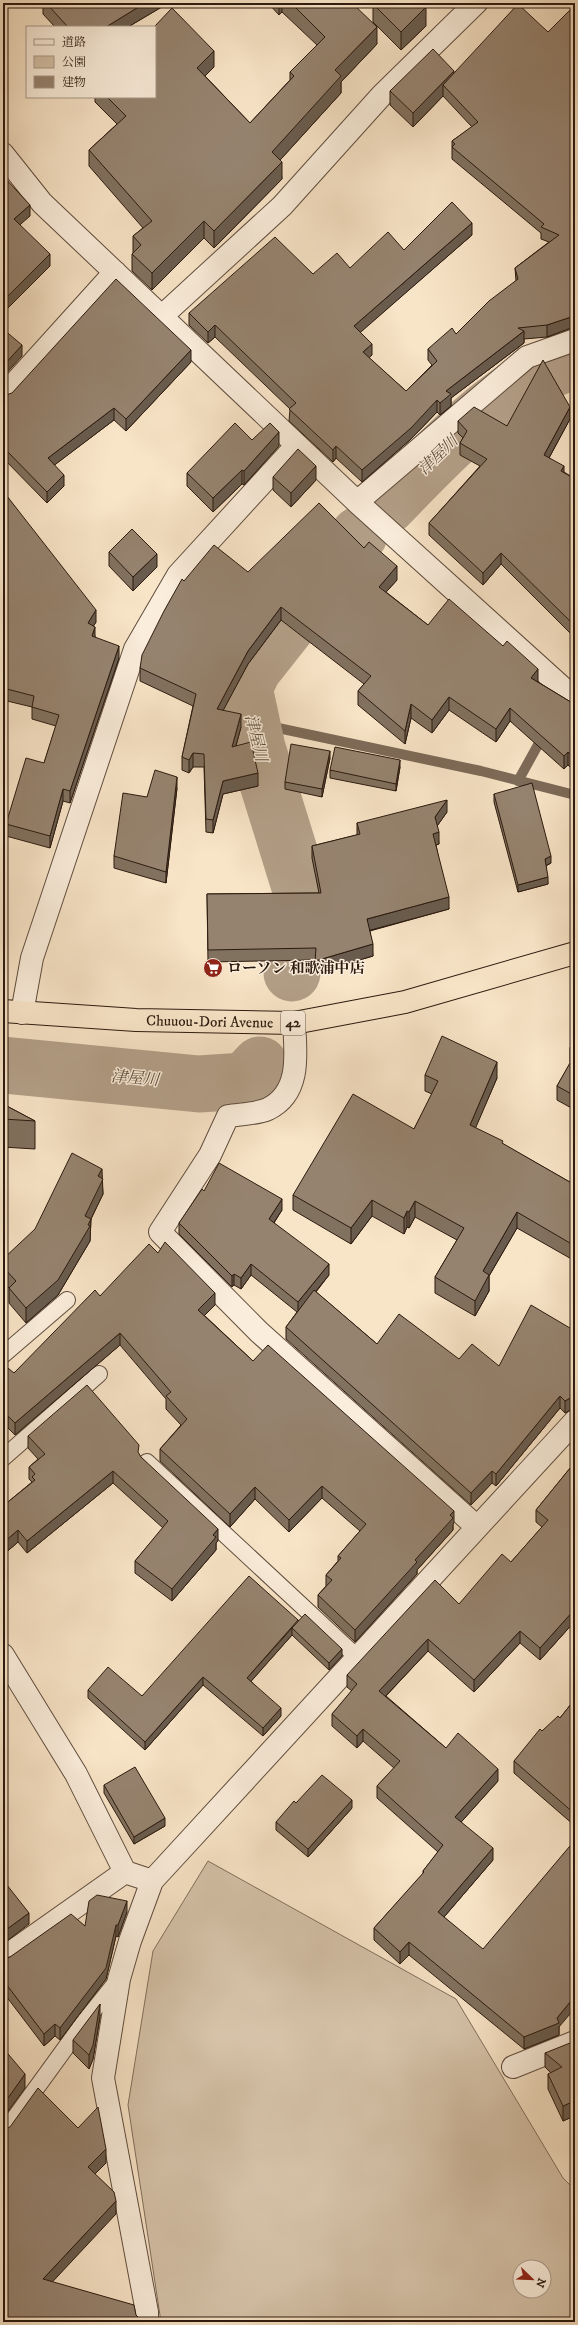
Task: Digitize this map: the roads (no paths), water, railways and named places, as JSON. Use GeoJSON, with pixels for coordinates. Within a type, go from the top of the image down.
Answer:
{"type":"FeatureCollection","features":[{"type":"Feature","properties":{"kind":"highway","name":"Chuuou-Dori Avenue"},"geometry":{"type":"LineString","coordinates":[[13,1012],[144,1020],[294,1023],[405,1002],[575,953]]}},
{"type":"Feature","properties":{"kind":"street"},"geometry":{"type":"LineString","coordinates":[[162,316],[282,206],[382,95],[476,3]]}},
{"type":"Feature","properties":{"kind":"street"},"geometry":{"type":"LineString","coordinates":[[3,154],[42,204],[358,502],[575,699]]}},
{"type":"Feature","properties":{"kind":"street"},"geometry":{"type":"LineString","coordinates":[[3,396],[115,272]]}},
{"type":"Feature","properties":{"kind":"street"},"geometry":{"type":"LineString","coordinates":[[358,502],[527,357],[575,340]]}},
{"type":"Feature","properties":{"kind":"street"},"geometry":{"type":"LineString","coordinates":[[13,1012],[135,649],[178,575],[297,444]]}},
{"type":"Feature","properties":{"kind":"street"},"geometry":{"type":"LineString","coordinates":[[294,1023],[296,1058],[294,1076],[289,1090],[281,1101],[267,1110],[228,1116],[210,1155],[160,1232],[259,1332],[477,1527]]}},
{"type":"Feature","properties":{"kind":"street"},"geometry":{"type":"LineString","coordinates":[[147,2322],[147,2312],[103,2078],[119,1979],[130,1941],[152,1881],[575,1421]]}},
{"type":"Feature","properties":{"kind":"street"},"geometry":{"type":"LineString","coordinates":[[3,1655],[9,1678],[76,1774],[125,1872],[152,1881]]}},
{"type":"Feature","properties":{"kind":"street"},"geometry":{"type":"LineString","coordinates":[[3,1958],[125,1872]]}},
{"type":"Feature","properties":{"kind":"street"},"geometry":{"type":"LineString","coordinates":[[513,2067],[575,2042]]}},
{"type":"Feature","properties":{"kind":"lane"},"geometry":{"type":"LineString","coordinates":[[3,1355],[67,1300]]}},
{"type":"Feature","properties":{"kind":"lane"},"geometry":{"type":"LineString","coordinates":[[3,1458],[99,1374]]}},
{"type":"Feature","properties":{"kind":"lane"},"geometry":{"type":"LineString","coordinates":[[147,1462],[358,1658]]}},
{"type":"Feature","properties":{"kind":"lane"},"geometry":{"type":"LineString","coordinates":[[3,2134],[85,2021],[119,1979]]}},
{"type":"Feature","properties":{"kind":"waterway","name":"津屋川"},"geometry":{"type":"LineString","coordinates":[[387,506],[450,443],[499,401],[524,383],[550,370],[575,362]]}},
{"type":"Feature","properties":{"kind":"waterway","name":"津屋川"},"geometry":{"type":"LineString","coordinates":[[292,973],[301,890],[257,748],[244,688],[253,669],[359,535]]}},
{"type":"Feature","properties":{"kind":"waterway"},"geometry":{"type":"LineString","coordinates":[[257,748],[278,728],[481,771],[575,795]]}},
{"type":"Feature","properties":{"kind":"waterway"},"geometry":{"type":"LineString","coordinates":[[518,781],[544,734]]}},
{"type":"Feature","properties":{"kind":"waterway","name":"津屋川"},"geometry":{"type":"LineString","coordinates":[[3,1065],[199,1084],[245,1081],[260,1065]]}},
{"type":"Feature","properties":{"kind":"place","name":"ローソン 和歌浦中店"},"geometry":{"type":"Point","coordinates":[213,968]}}]}
